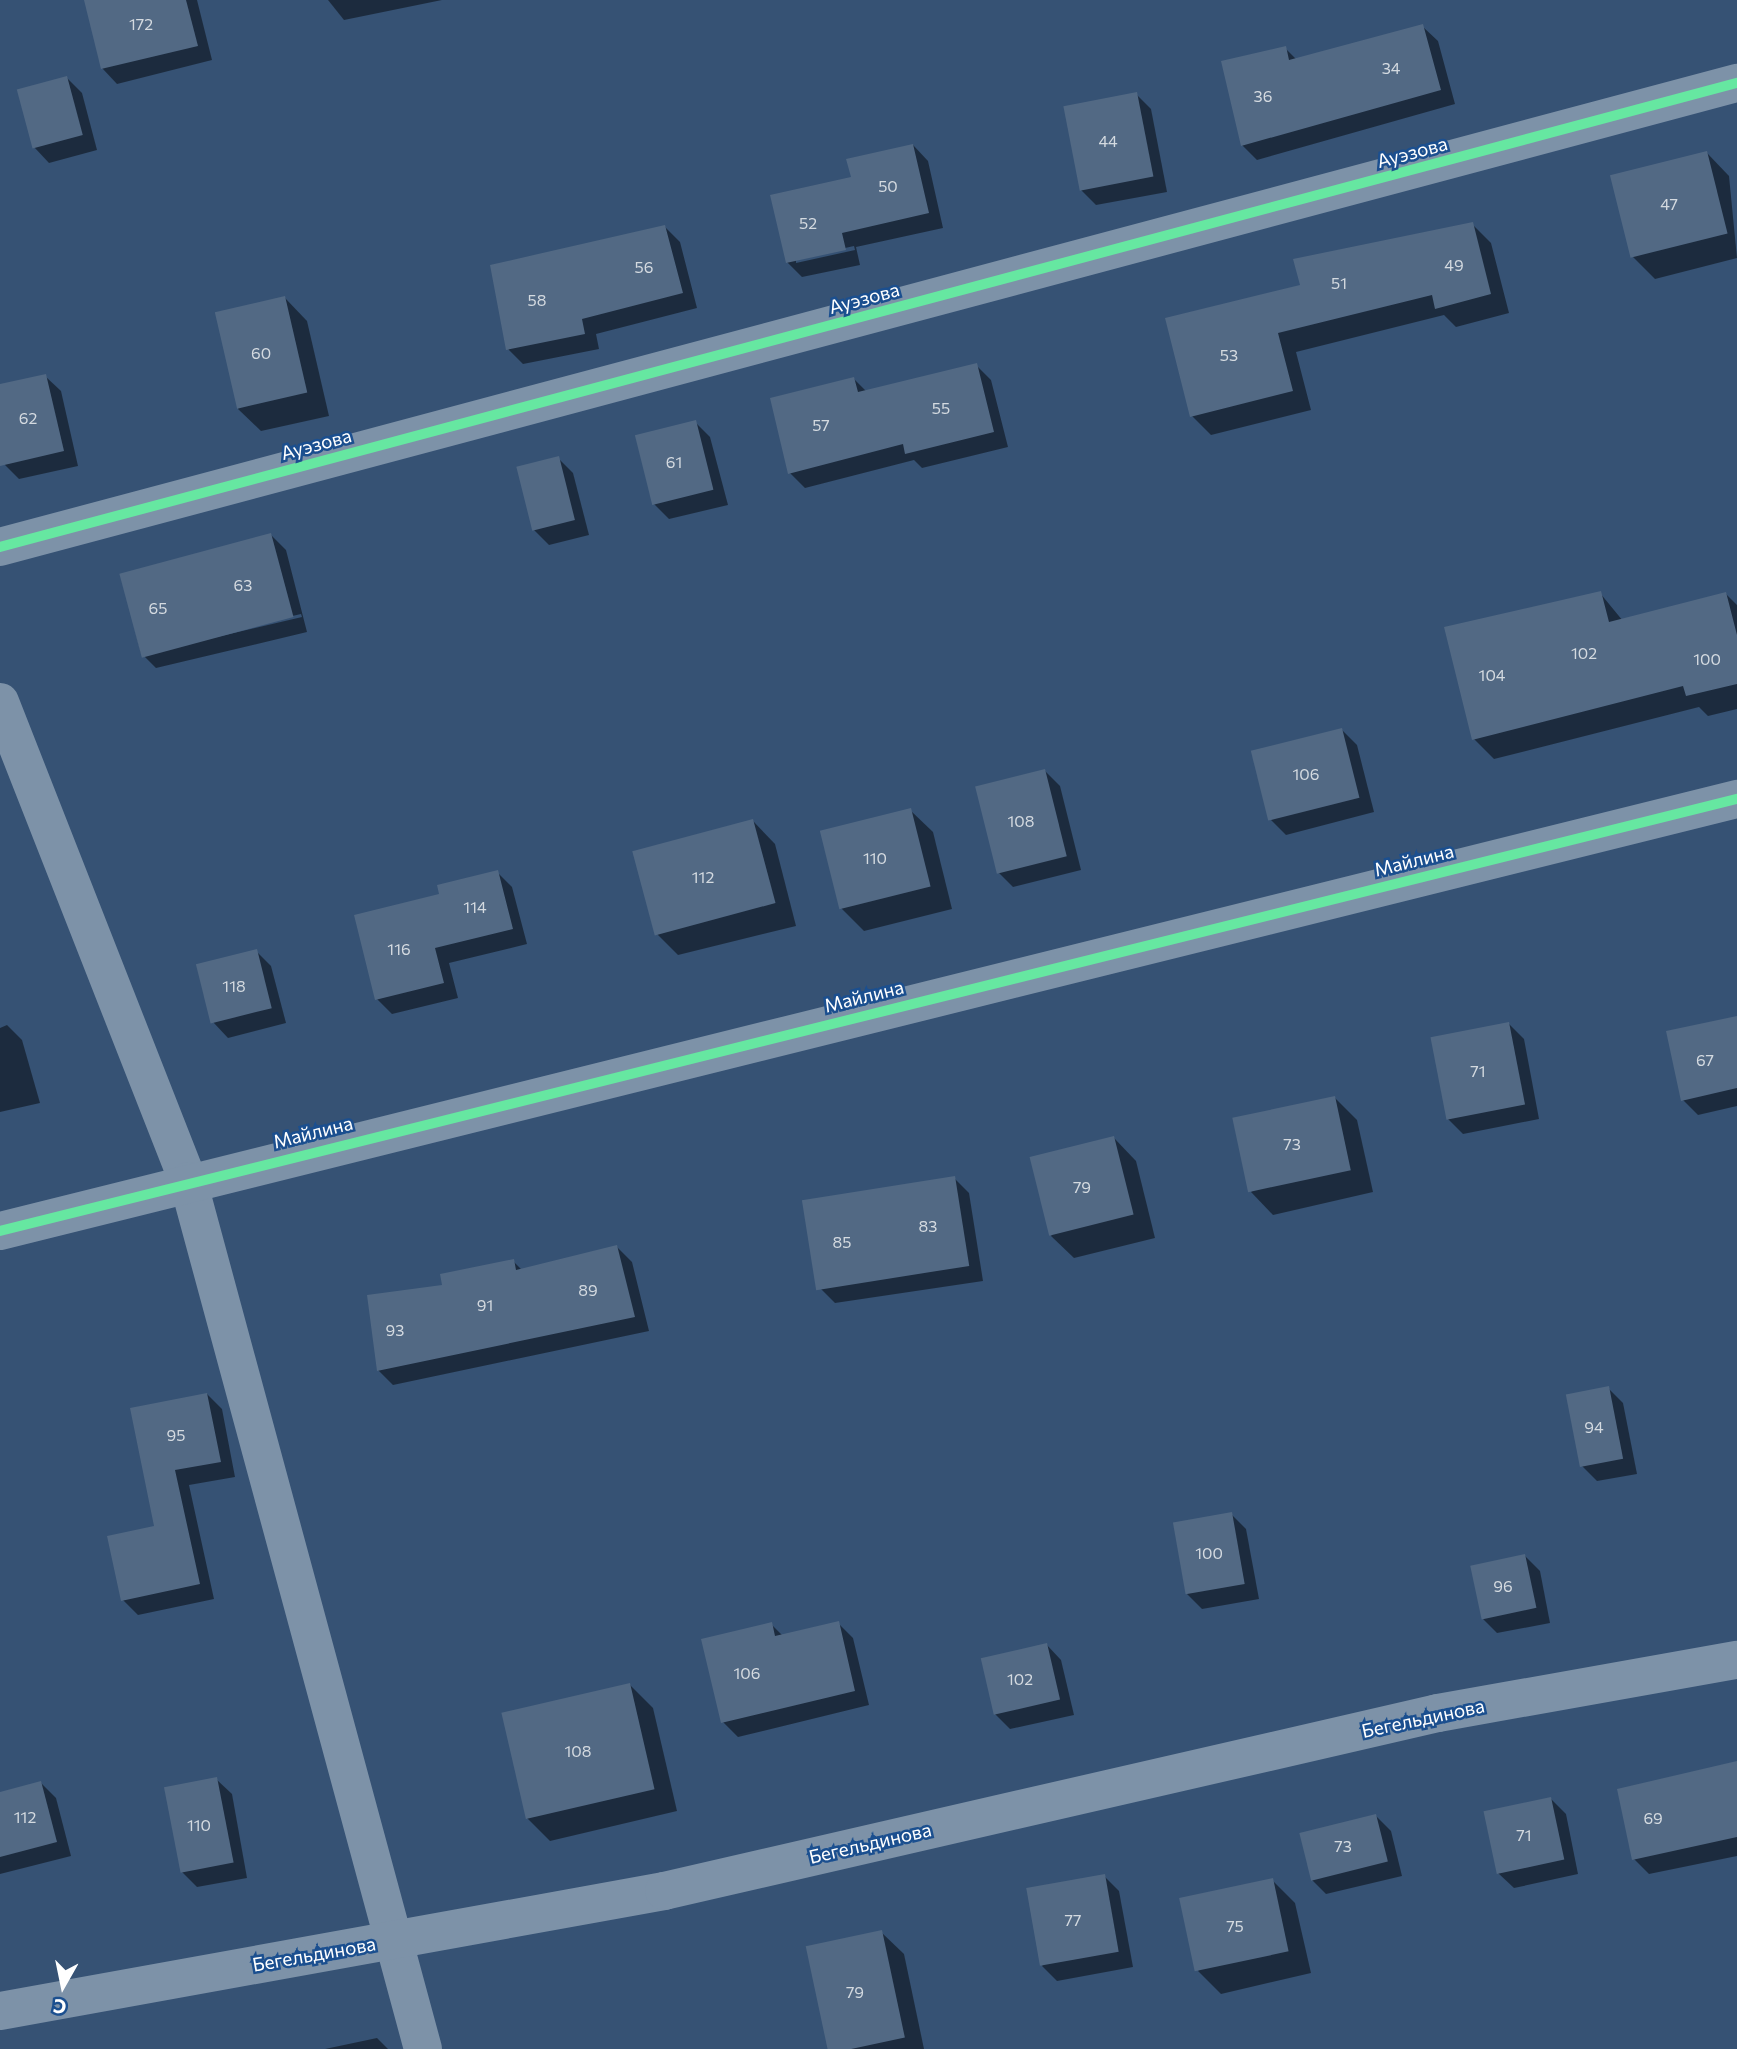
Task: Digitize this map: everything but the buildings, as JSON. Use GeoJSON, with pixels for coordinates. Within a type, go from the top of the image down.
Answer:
{"type":"FeatureCollection","features":[{"type":"Feature","properties":{"kind":"street","name":"Ауэзова"},"geometry":{"type":"LineString","coordinates":[[0,547],[1737,83]]}},
{"type":"Feature","properties":{"kind":"street"},"geometry":{"type":"LineString","coordinates":[[0,702],[188,1181],[423,2049]]}},
{"type":"Feature","properties":{"kind":"street","name":"Майлина"},"geometry":{"type":"LineString","coordinates":[[0,1231],[188,1181],[1737,799]]}},
{"type":"Feature","properties":{"kind":"street","name":"Бегельдинова"},"geometry":{"type":"LineString","coordinates":[[0,2011],[664,1891],[1438,1713],[1737,1660]]}},
{"type":"Feature","properties":{"kind":"cycle path"},"geometry":{"type":"LineString","coordinates":[[0,547],[1737,83]]}},
{"type":"Feature","properties":{"kind":"cycle path"},"geometry":{"type":"LineString","coordinates":[[0,1231],[1737,799]]}}]}
